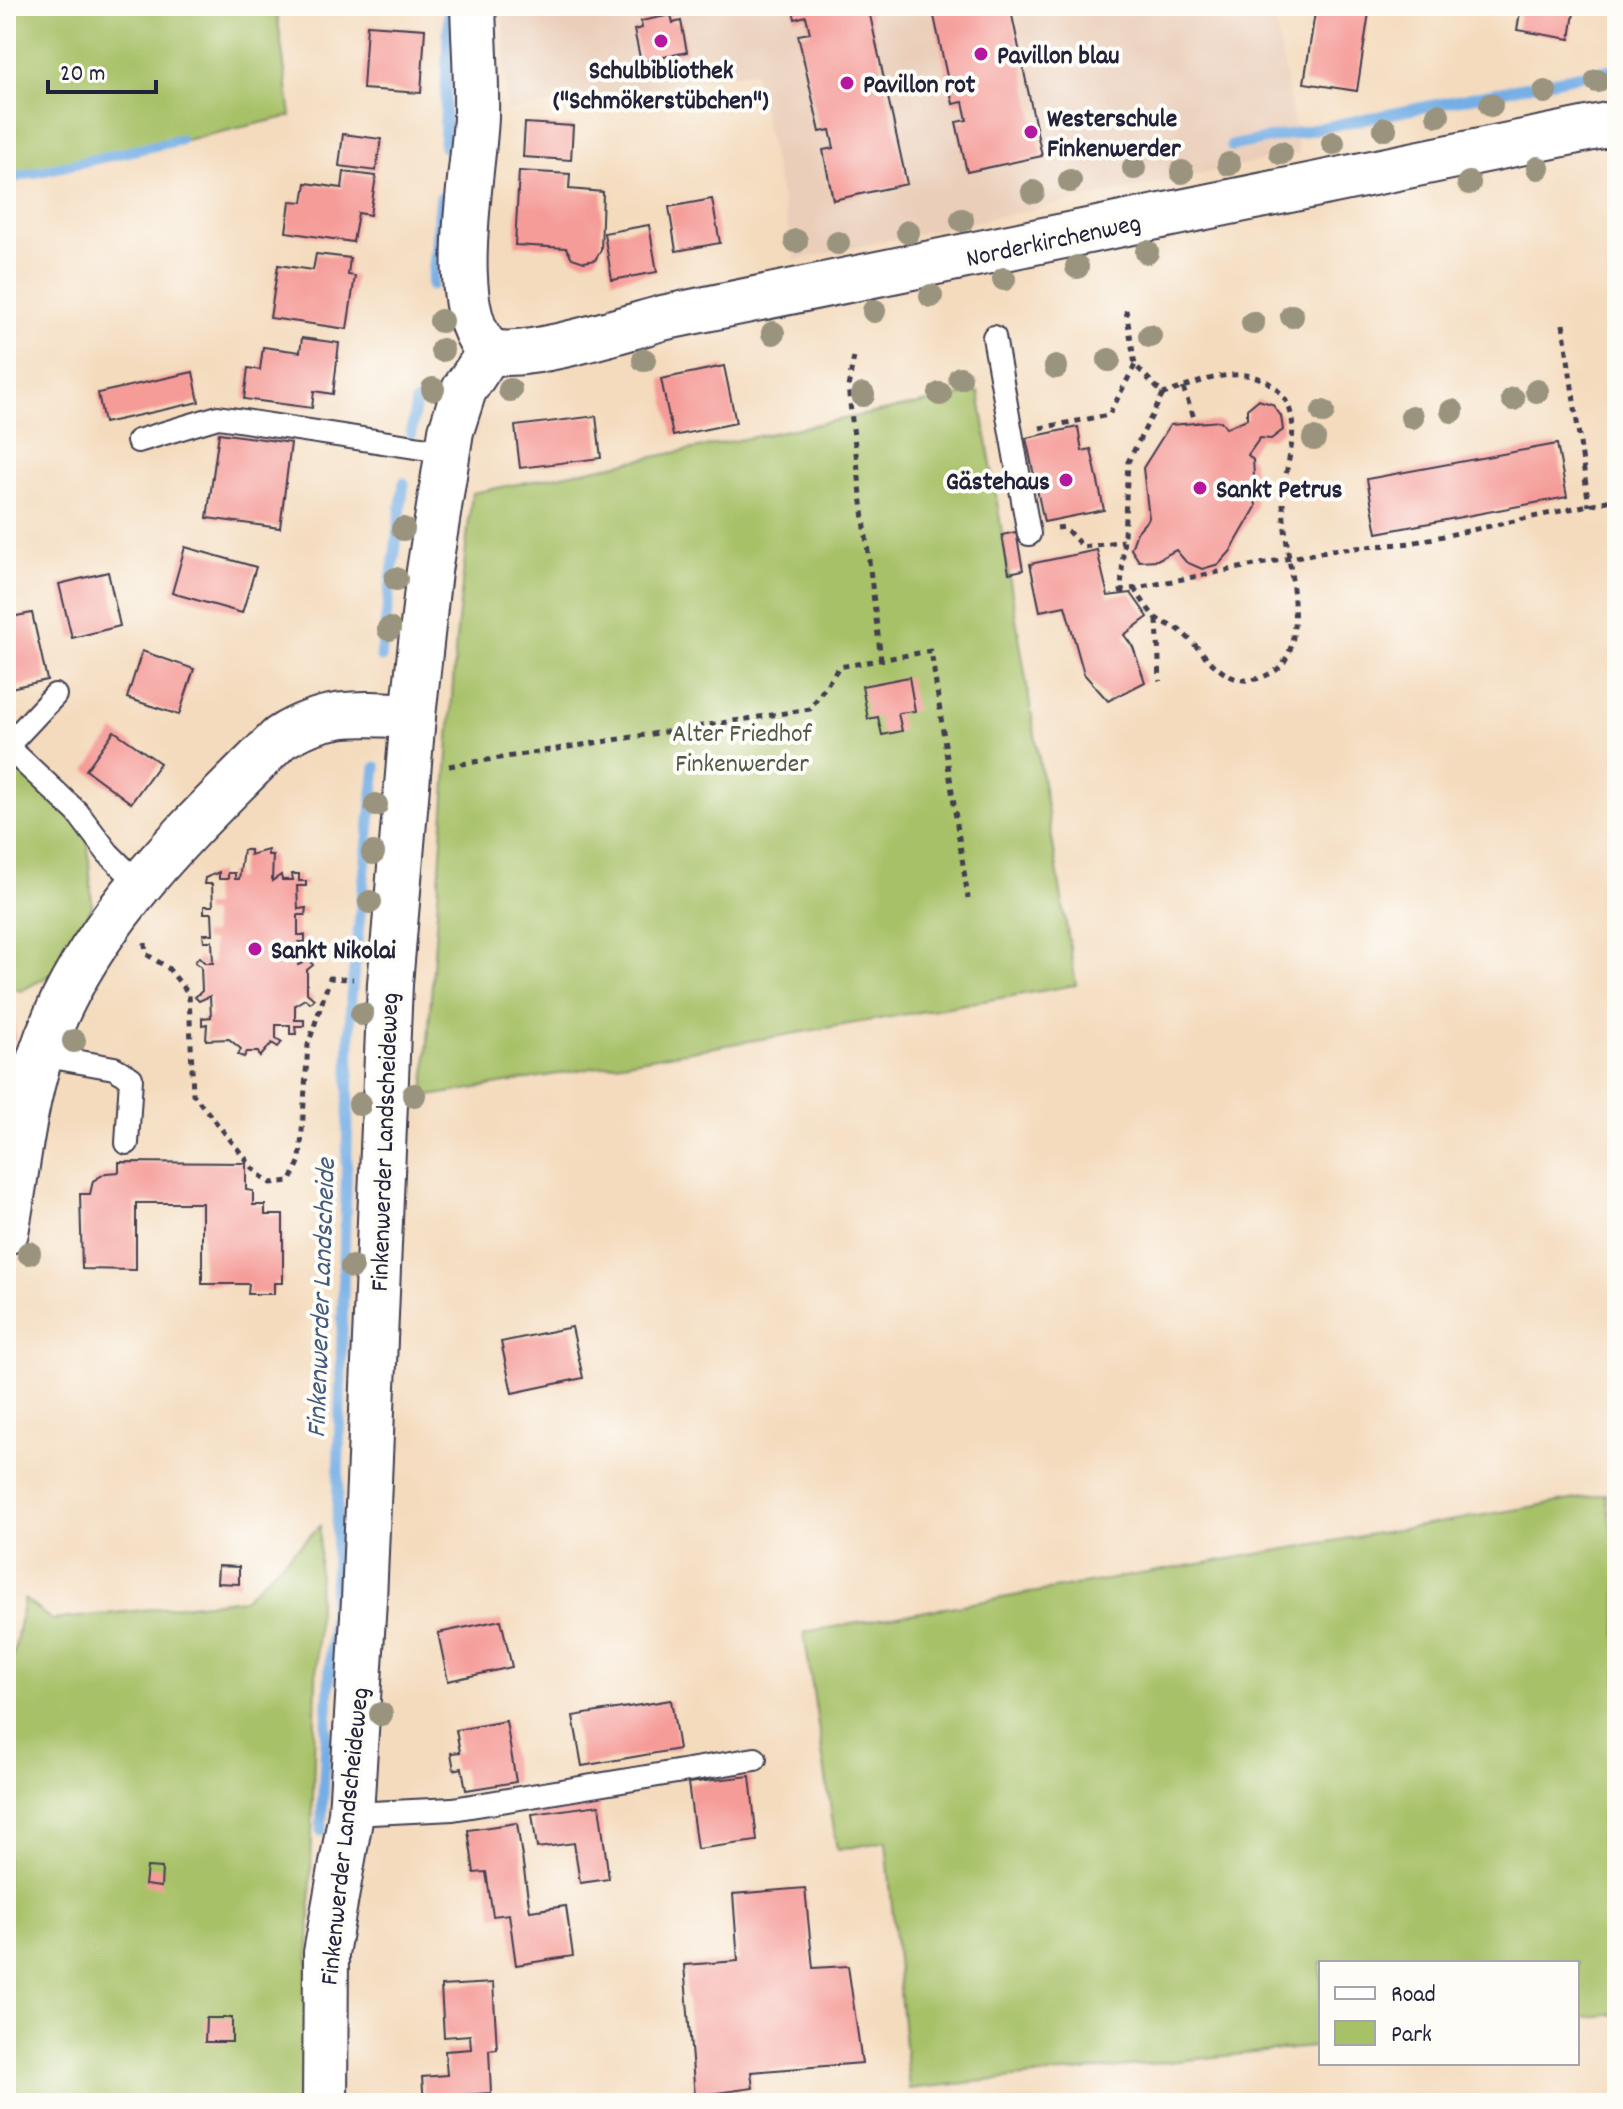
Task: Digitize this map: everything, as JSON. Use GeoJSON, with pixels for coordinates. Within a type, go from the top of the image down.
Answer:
{"type":"FeatureCollection","features":[{"type":"Feature","properties":{"kind":"street"},"geometry":{"type":"LineString","coordinates":[[473,6],[476,116],[466,288],[472,325],[490,351]]}},
{"type":"Feature","properties":{"kind":"street","name":"Norderkirchenweg"},"geometry":{"type":"LineString","coordinates":[[490,351],[504,353],[543,348],[662,318],[1617,123]]}},
{"type":"Feature","properties":{"kind":"street","name":"Finkenwerder Landscheideweg"},"geometry":{"type":"LineString","coordinates":[[325,2103],[326,1953],[351,1814],[364,1600],[390,984],[413,716],[429,571],[457,407],[470,378],[490,351]]}},
{"type":"Feature","properties":{"kind":"street"},"geometry":{"type":"LineString","coordinates":[[6,1232],[28,1066],[71,983],[138,883],[280,738],[305,722],[347,712],[413,716]]}},
{"type":"Feature","properties":{"kind":"lane"},"geometry":{"type":"LineString","coordinates":[[994,337],[1029,534]]}},
{"type":"Feature","properties":{"kind":"lane"},"geometry":{"type":"LineString","coordinates":[[138,441],[218,417],[448,452]]}},
{"type":"Feature","properties":{"kind":"lane"},"geometry":{"type":"LineString","coordinates":[[55,695],[19,731],[10,743],[12,751],[77,812],[108,853],[138,883]]}},
{"type":"Feature","properties":{"kind":"lane"},"geometry":{"type":"LineString","coordinates":[[28,1066],[114,1068],[131,1078],[127,1143]]}},
{"type":"Feature","properties":{"kind":"lane"},"geometry":{"type":"LineString","coordinates":[[351,1814],[453,1809],[755,1759]]}},
{"type":"Feature","properties":{"kind":"path"},"geometry":{"type":"LineString","coordinates":[[1126,310],[1135,365],[1163,394]]}},
{"type":"Feature","properties":{"kind":"path"},"geometry":{"type":"LineString","coordinates":[[1563,324],[1589,506]]}},
{"type":"Feature","properties":{"kind":"path"},"geometry":{"type":"LineString","coordinates":[[854,357],[848,387],[881,660]]}},
{"type":"Feature","properties":{"kind":"path"},"geometry":{"type":"LineString","coordinates":[[1010,433],[1109,415],[1135,365]]}},
{"type":"Feature","properties":{"kind":"path"},"geometry":{"type":"LineString","coordinates":[[1134,588],[1157,619],[1177,629],[1208,663],[1226,675],[1243,680],[1263,678],[1278,669],[1293,639],[1287,558],[1283,499],[1293,434],[1290,410],[1281,394],[1249,376],[1228,372],[1163,394],[1128,462],[1121,591],[1134,588],[1287,558],[1332,550],[1378,549],[1617,499]]}},
{"type":"Feature","properties":{"kind":"path"},"geometry":{"type":"LineString","coordinates":[[1183,388],[1196,423]]}},
{"type":"Feature","properties":{"kind":"path"},"geometry":{"type":"LineString","coordinates":[[1029,534],[1064,527],[1083,547],[1123,541]]}},
{"type":"Feature","properties":{"kind":"path"},"geometry":{"type":"LineString","coordinates":[[1157,619],[1160,681]]}},
{"type":"Feature","properties":{"kind":"path"},"geometry":{"type":"LineString","coordinates":[[408,772],[810,709],[839,667],[931,651],[968,898]]}},
{"type":"Feature","properties":{"kind":"path"},"geometry":{"type":"LineString","coordinates":[[138,883],[146,954],[168,968],[189,994],[193,1094],[258,1174],[271,1183],[291,1181],[300,1160],[308,1045],[330,978]]}},
{"type":"Feature","properties":{"kind":"shaded area","name":"Westerschule Finkenwerder"},"geometry":{"type":"Polygon","coordinates":[[[502,6],[1273,6],[1299,153],[795,260],[754,71],[507,111],[502,6]]]}},
{"type":"Feature","properties":{"kind":"green space"},"geometry":{"type":"Polygon","coordinates":[[[6,6],[276,6],[291,116],[6,181],[6,6]]]}},
{"type":"Feature","properties":{"kind":"green space","name":"Alter Friedhof Finkenwerder"},"geometry":{"type":"Polygon","coordinates":[[[979,392],[1076,985],[424,1097],[456,640],[472,493],[979,392]]]}},
{"type":"Feature","properties":{"kind":"green space"},"geometry":{"type":"Polygon","coordinates":[[[6,753],[87,828],[92,906],[61,969],[21,991],[6,987],[6,753]]]}},
{"type":"Feature","properties":{"kind":"green space"},"geometry":{"type":"Polygon","coordinates":[[[1606,1494],[1617,1568],[1617,2014],[1579,2018],[1579,1961],[1319,1961],[1319,2046],[909,2089],[886,1841],[837,1850],[804,1632],[1606,1494]]]}},
{"type":"Feature","properties":{"kind":"green space"},"geometry":{"type":"Polygon","coordinates":[[[320,1526],[305,2103],[6,2103],[6,1696],[24,1599],[52,1620],[244,1599],[320,1526]]]}},
{"type":"Feature","properties":{"kind":"building","name":"Pavillon rot"},"geometry":{"type":"Polygon","coordinates":[[[792,6],[868,6],[907,184],[833,200],[823,150],[834,148],[830,130],[820,132],[798,35],[810,33],[806,16],[795,19],[792,6]]]}},
{"type":"Feature","properties":{"kind":"building","name":"Pavillon blau"},"geometry":{"type":"Polygon","coordinates":[[[1010,6],[1042,156],[967,172],[956,122],[967,120],[963,102],[953,104],[932,7],[1010,6]]]}},
{"type":"Feature","properties":{"kind":"building"},"geometry":{"type":"Polygon","coordinates":[[[1316,6],[1370,6],[1357,91],[1304,83],[1316,6]]]}},
{"type":"Feature","properties":{"kind":"building"},"geometry":{"type":"Polygon","coordinates":[[[1521,6],[1575,6],[1570,39],[1517,30],[1521,6]]]}},
{"type":"Feature","properties":{"kind":"building","name":"Schulbibliothek (\"Schmökerstübchen\")"},"geometry":{"type":"Polygon","coordinates":[[[671,15],[673,23],[681,21],[687,52],[641,62],[634,30],[642,28],[641,21],[671,15]]]}},
{"type":"Feature","properties":{"kind":"building"},"geometry":{"type":"Polygon","coordinates":[[[367,25],[425,29],[421,93],[363,89],[367,25]]]}},
{"type":"Feature","properties":{"kind":"building"},"geometry":{"type":"Polygon","coordinates":[[[525,123],[573,126],[571,160],[523,157],[525,123]]]}},
{"type":"Feature","properties":{"kind":"building"},"geometry":{"type":"Polygon","coordinates":[[[343,134],[381,139],[376,171],[339,166],[343,134]]]}},
{"type":"Feature","properties":{"kind":"building"},"geometry":{"type":"Polygon","coordinates":[[[519,171],[570,174],[569,189],[603,192],[601,250],[595,260],[584,262],[572,258],[566,248],[515,245],[519,171]]]}},
{"type":"Feature","properties":{"kind":"building"},"geometry":{"type":"Polygon","coordinates":[[[344,172],[376,176],[370,215],[358,213],[353,242],[286,232],[290,201],[303,202],[306,183],[342,188],[344,172]]]}},
{"type":"Feature","properties":{"kind":"building"},"geometry":{"type":"Polygon","coordinates":[[[712,199],[720,243],[676,251],[669,207],[712,199]]]}},
{"type":"Feature","properties":{"kind":"building"},"geometry":{"type":"Polygon","coordinates":[[[649,225],[657,272],[612,280],[604,233],[649,225]]]}},
{"type":"Feature","properties":{"kind":"building"},"geometry":{"type":"Polygon","coordinates":[[[316,254],[350,258],[348,275],[355,276],[347,329],[270,318],[278,265],[313,270],[316,254]]]}},
{"type":"Feature","properties":{"kind":"building"},"geometry":{"type":"Polygon","coordinates":[[[302,338],[339,343],[333,394],[314,391],[312,408],[244,399],[248,368],[260,370],[263,347],[300,352],[302,338]]]}},
{"type":"Feature","properties":{"kind":"building"},"geometry":{"type":"Polygon","coordinates":[[[724,366],[736,423],[673,436],[661,379],[724,366]]]}},
{"type":"Feature","properties":{"kind":"building"},"geometry":{"type":"Polygon","coordinates":[[[193,372],[199,402],[104,423],[98,393],[193,372]]]}},
{"type":"Feature","properties":{"kind":"building","name":"Sankt Petrus"},"geometry":{"type":"Polygon","coordinates":[[[1258,400],[1272,404],[1281,416],[1283,430],[1271,439],[1260,438],[1248,455],[1253,460],[1256,507],[1230,552],[1219,564],[1202,569],[1186,562],[1176,550],[1157,560],[1139,561],[1131,549],[1137,532],[1149,518],[1143,468],[1170,425],[1221,421],[1226,428],[1247,419],[1247,409],[1258,400]]]}},
{"type":"Feature","properties":{"kind":"building"},"geometry":{"type":"Polygon","coordinates":[[[596,416],[601,458],[520,468],[515,426],[596,416]]]}},
{"type":"Feature","properties":{"kind":"building","name":"Gästehaus"},"geometry":{"type":"Polygon","coordinates":[[[1078,427],[1082,451],[1091,449],[1104,510],[1044,522],[1026,438],[1078,427]]]}},
{"type":"Feature","properties":{"kind":"building"},"geometry":{"type":"Polygon","coordinates":[[[219,433],[291,443],[280,528],[207,518],[219,433]]]}},
{"type":"Feature","properties":{"kind":"building"},"geometry":{"type":"Polygon","coordinates":[[[1557,444],[1567,497],[1377,533],[1367,479],[1557,444]]]}},
{"type":"Feature","properties":{"kind":"building"},"geometry":{"type":"Polygon","coordinates":[[[1016,532],[1023,570],[1009,573],[1002,535],[1016,532]]]}},
{"type":"Feature","properties":{"kind":"building"},"geometry":{"type":"Polygon","coordinates":[[[185,547],[256,567],[242,613],[172,593],[185,547]]]}},
{"type":"Feature","properties":{"kind":"building"},"geometry":{"type":"Polygon","coordinates":[[[1097,550],[1108,596],[1131,593],[1148,617],[1124,635],[1133,647],[1145,682],[1108,701],[1084,674],[1065,606],[1040,611],[1030,564],[1097,550]]]}},
{"type":"Feature","properties":{"kind":"building"},"geometry":{"type":"Polygon","coordinates":[[[108,572],[120,626],[72,638],[59,584],[108,572]]]}},
{"type":"Feature","properties":{"kind":"building"},"geometry":{"type":"Polygon","coordinates":[[[32,613],[47,680],[6,689],[6,618],[32,613]]]}},
{"type":"Feature","properties":{"kind":"building"},"geometry":{"type":"Polygon","coordinates":[[[142,651],[194,669],[179,715],[127,698],[142,651]]]}},
{"type":"Feature","properties":{"kind":"building"},"geometry":{"type":"Polygon","coordinates":[[[909,677],[915,711],[898,713],[902,731],[882,735],[878,717],[868,719],[862,686],[909,677]]]}},
{"type":"Feature","properties":{"kind":"building"},"geometry":{"type":"Polygon","coordinates":[[[114,731],[160,763],[131,803],[86,770],[114,731]]]}},
{"type":"Feature","properties":{"kind":"building","name":"Sankt Nikolai"},"geometry":{"type":"Polygon","coordinates":[[[243,850],[250,850],[250,855],[268,850],[268,855],[273,855],[272,881],[281,875],[282,880],[293,880],[292,874],[299,874],[299,881],[306,881],[306,886],[297,886],[298,909],[306,908],[305,915],[298,915],[298,935],[305,935],[305,942],[298,942],[298,965],[310,960],[313,965],[307,970],[307,993],[314,999],[310,1003],[305,999],[295,1005],[295,1020],[304,1020],[304,1026],[295,1026],[296,1034],[290,1034],[290,1025],[276,1025],[276,1038],[282,1042],[278,1047],[272,1043],[260,1057],[258,1052],[247,1052],[244,1057],[238,1055],[241,1049],[229,1039],[206,1040],[207,1024],[202,1025],[202,1018],[211,1017],[210,996],[199,1001],[195,997],[202,991],[201,967],[195,962],[199,957],[205,963],[213,963],[212,941],[204,941],[203,934],[213,934],[212,913],[204,913],[204,906],[213,906],[212,884],[204,884],[205,878],[219,872],[219,879],[228,879],[228,873],[235,873],[235,879],[239,879],[243,850]]]}},
{"type":"Feature","properties":{"kind":"building"},"geometry":{"type":"Polygon","coordinates":[[[6,993],[14,993],[15,1041],[6,1041],[6,993]]]}},
{"type":"Feature","properties":{"kind":"building"},"geometry":{"type":"Polygon","coordinates":[[[119,1162],[246,1163],[246,1190],[253,1191],[253,1205],[265,1205],[265,1215],[283,1215],[283,1283],[274,1283],[274,1294],[248,1294],[249,1284],[202,1284],[202,1203],[136,1203],[136,1270],[82,1269],[80,1194],[90,1194],[93,1181],[106,1173],[119,1172],[119,1162]]]}},
{"type":"Feature","properties":{"kind":"building"},"geometry":{"type":"Polygon","coordinates":[[[572,1327],[583,1378],[512,1393],[501,1342],[572,1327]]]}},
{"type":"Feature","properties":{"kind":"building"},"geometry":{"type":"Polygon","coordinates":[[[218,1566],[239,1567],[239,1584],[217,1583],[218,1566]]]}},
{"type":"Feature","properties":{"kind":"building"},"geometry":{"type":"Polygon","coordinates":[[[501,1620],[512,1667],[448,1681],[438,1633],[501,1620]]]}},
{"type":"Feature","properties":{"kind":"building"},"geometry":{"type":"Polygon","coordinates":[[[671,1700],[679,1749],[582,1766],[573,1716],[671,1700]]]}},
{"type":"Feature","properties":{"kind":"building"},"geometry":{"type":"Polygon","coordinates":[[[506,1721],[516,1782],[466,1790],[462,1768],[454,1770],[451,1753],[460,1752],[456,1730],[506,1721]]]}},
{"type":"Feature","properties":{"kind":"building"},"geometry":{"type":"Polygon","coordinates":[[[750,1776],[757,1841],[697,1849],[688,1783],[750,1776]]]}},
{"type":"Feature","properties":{"kind":"building"},"geometry":{"type":"Polygon","coordinates":[[[599,1805],[609,1879],[580,1883],[574,1843],[537,1848],[532,1814],[599,1805]]]}},
{"type":"Feature","properties":{"kind":"building"},"geometry":{"type":"Polygon","coordinates":[[[517,1823],[530,1911],[566,1906],[573,1956],[516,1965],[509,1914],[493,1916],[486,1872],[474,1873],[468,1830],[517,1823]]]}},
{"type":"Feature","properties":{"kind":"building"},"geometry":{"type":"Polygon","coordinates":[[[147,1867],[162,1868],[161,1887],[145,1885],[147,1867]]]}},
{"type":"Feature","properties":{"kind":"building"},"geometry":{"type":"Polygon","coordinates":[[[805,1888],[813,1968],[848,1966],[862,2063],[751,2072],[753,2088],[695,2096],[684,1965],[738,1961],[733,1894],[805,1888]]]}},
{"type":"Feature","properties":{"kind":"building"},"geometry":{"type":"Polygon","coordinates":[[[493,1983],[497,2049],[489,2050],[491,2093],[448,2096],[448,2103],[424,2103],[422,2077],[447,2075],[445,2051],[471,2049],[470,2035],[444,2037],[441,1986],[493,1983]]]}},
{"type":"Feature","properties":{"kind":"building"},"geometry":{"type":"Polygon","coordinates":[[[206,2018],[232,2018],[232,2042],[205,2042],[206,2018]]]}},
{"type":"Feature","properties":{"kind":"waterway","name":"Finkenwerder Landscheide"},"geometry":{"type":"LineString","coordinates":[[444,147],[449,6]]}},
{"type":"Feature","properties":{"kind":"waterway"},"geometry":{"type":"LineString","coordinates":[[1231,146],[1617,68]]}},
{"type":"Feature","properties":{"kind":"waterway"},"geometry":{"type":"LineString","coordinates":[[6,179],[180,140]]}},
{"type":"Feature","properties":{"kind":"waterway","name":"Finkenwerder Landscheide"},"geometry":{"type":"LineString","coordinates":[[432,285],[441,197]]}},
{"type":"Feature","properties":{"kind":"waterway","name":"Finkenwerder Landscheide"},"geometry":{"type":"LineString","coordinates":[[411,434],[416,402]]}},
{"type":"Feature","properties":{"kind":"waterway","name":"Finkenwerder Landscheide"},"geometry":{"type":"LineString","coordinates":[[381,657],[404,483]]}},
{"type":"Feature","properties":{"kind":"waterway","name":"Finkenwerder Landscheide"},"geometry":{"type":"LineString","coordinates":[[321,1831],[336,1559],[351,997],[376,767]]}},
{"type":"Feature","properties":{"kind":"place","name":"Schulbibliothek (\"Schmökerstübchen\")"},"geometry":{"type":"Point","coordinates":[661,41]}},
{"type":"Feature","properties":{"kind":"place","name":"Pavillon blau"},"geometry":{"type":"Point","coordinates":[981,54]}},
{"type":"Feature","properties":{"kind":"place","name":"Pavillon rot"},"geometry":{"type":"Point","coordinates":[847,83]}},
{"type":"Feature","properties":{"kind":"place","name":"Westerschule Finkenwerder"},"geometry":{"type":"Point","coordinates":[1031,132]}},
{"type":"Feature","properties":{"kind":"place","name":"Gästehaus"},"geometry":{"type":"Point","coordinates":[1066,480]}},
{"type":"Feature","properties":{"kind":"place","name":"Sankt Petrus"},"geometry":{"type":"Point","coordinates":[1200,488]}},
{"type":"Feature","properties":{"kind":"place","name":"Sankt Nikolai"},"geometry":{"type":"Point","coordinates":[255,949]}}]}
